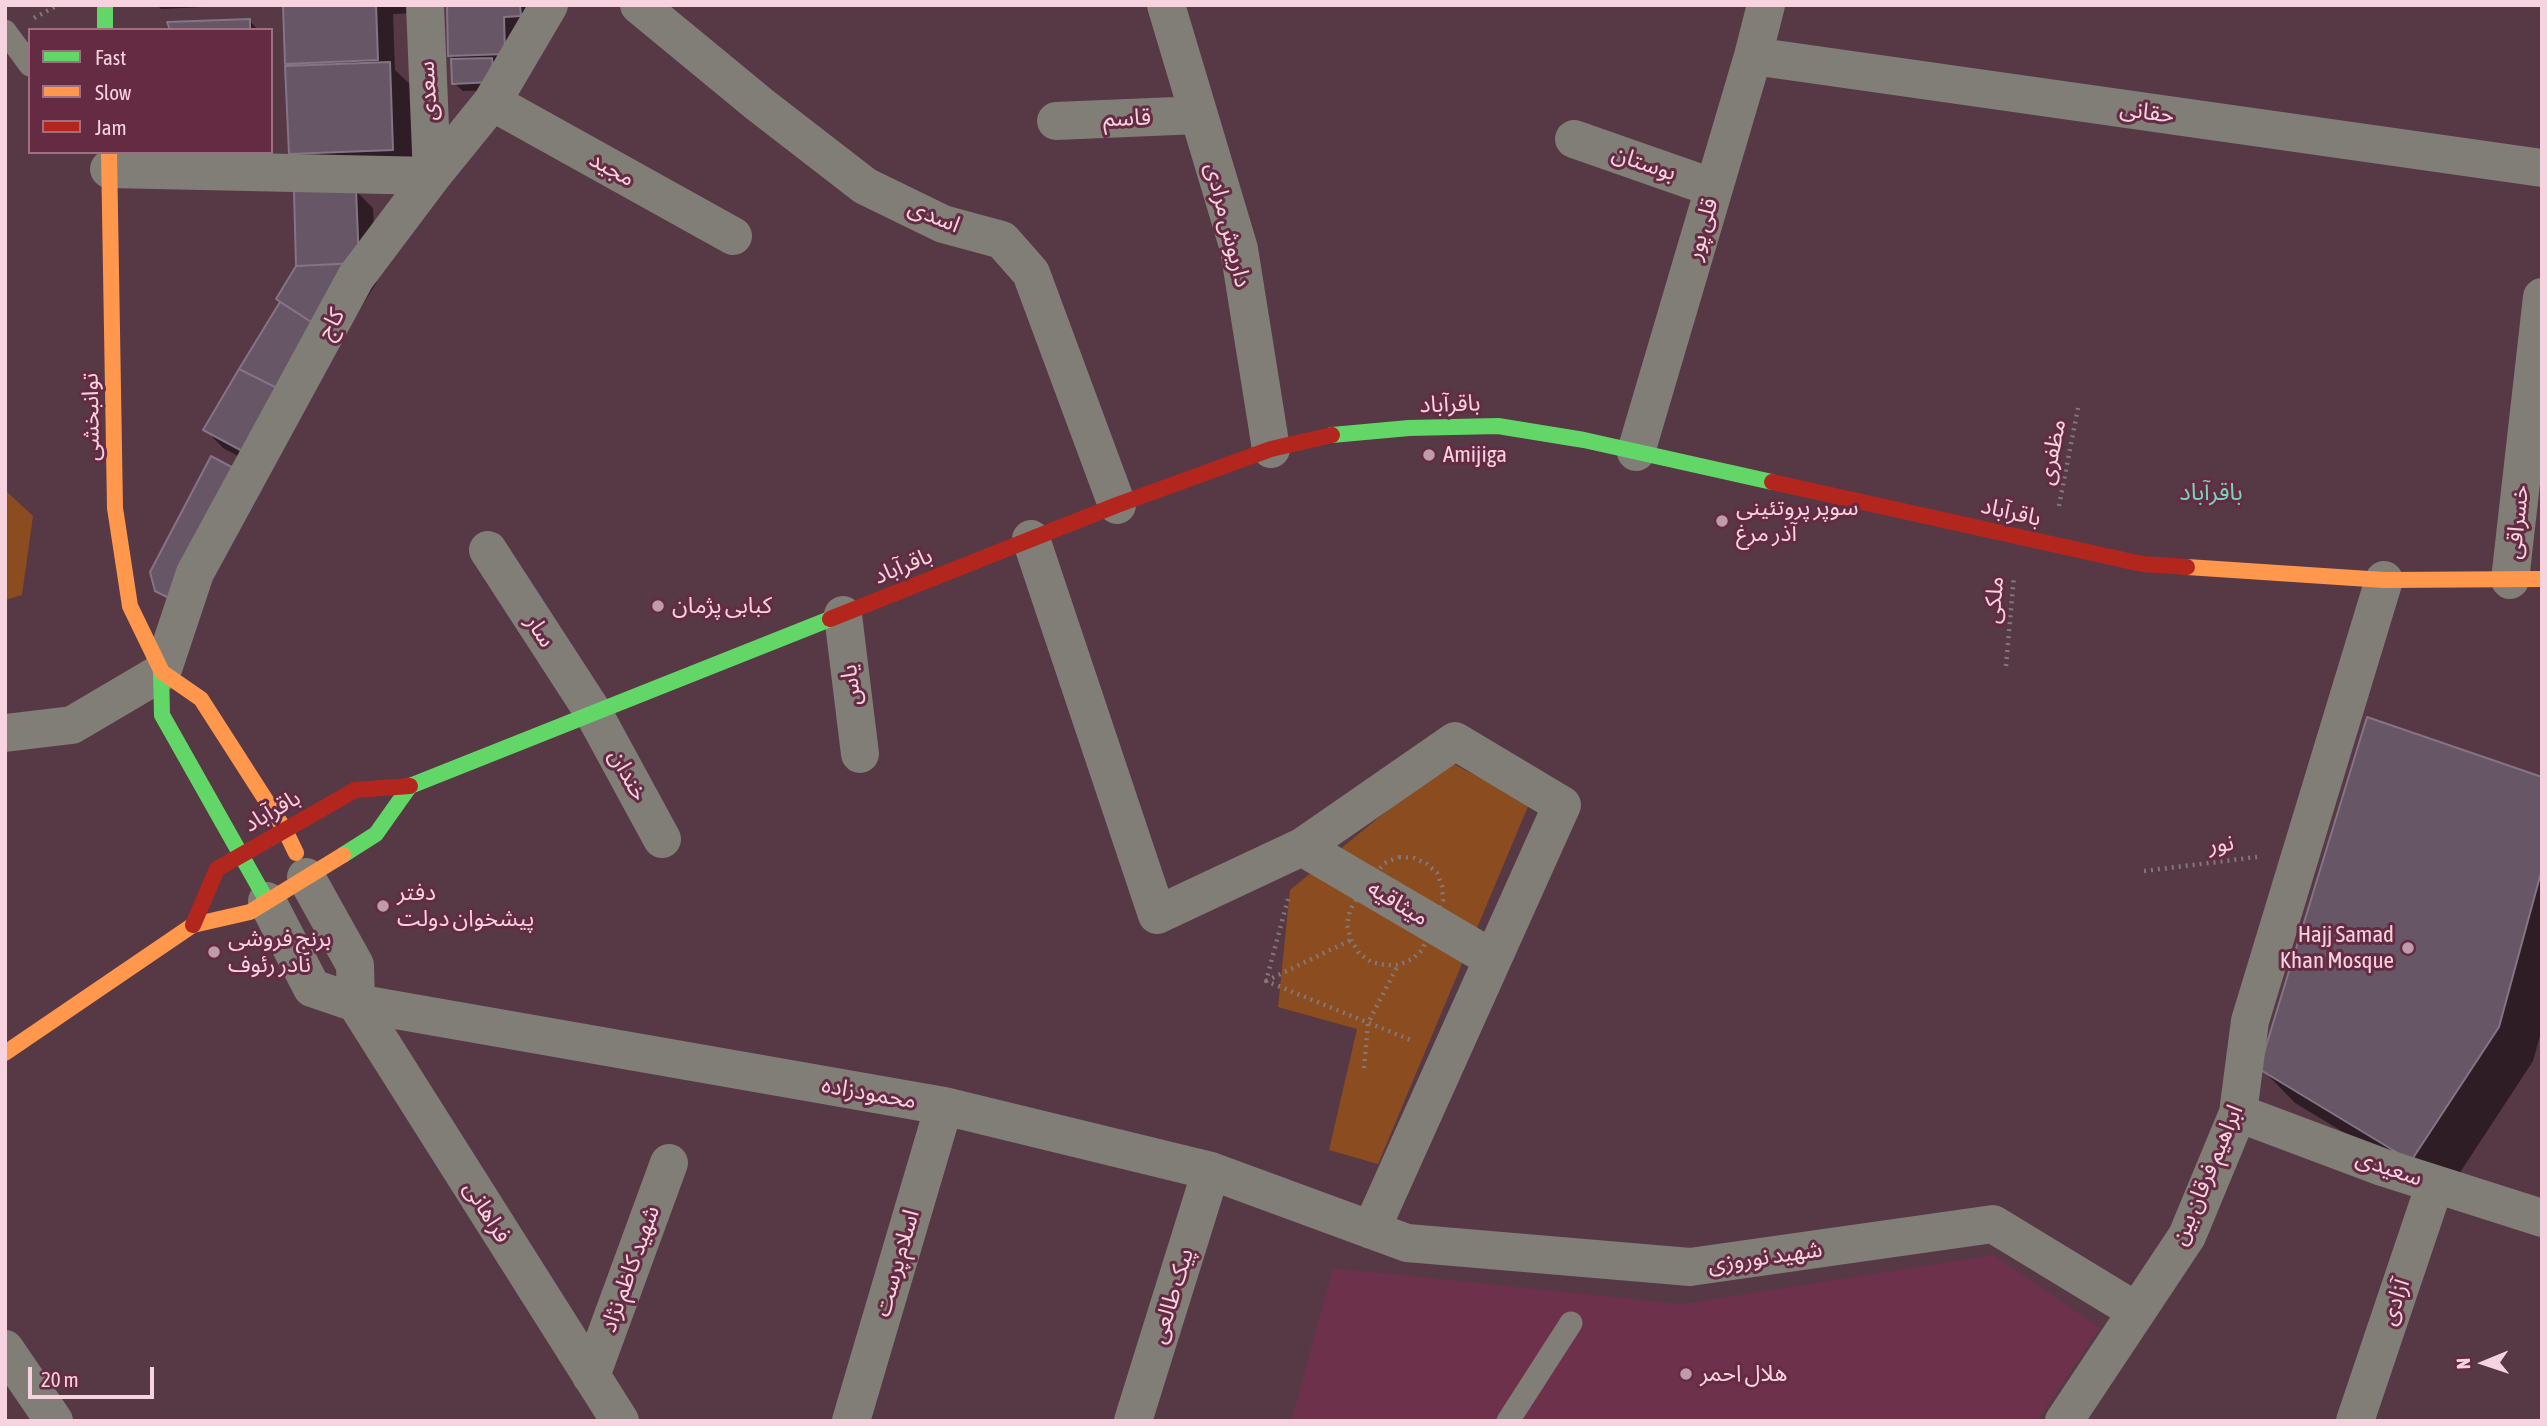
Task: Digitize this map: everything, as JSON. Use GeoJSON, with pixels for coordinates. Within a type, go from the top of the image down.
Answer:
{"type":"FeatureCollection","features":[{"type":"Feature","properties":{"kind":"street"},"geometry":{"type":"LineString","coordinates":[[105,5],[105,28]]}},
{"type":"Feature","properties":{"kind":"street","name":"سعدی"},"geometry":{"type":"LineString","coordinates":[[425,5],[432,176]]}},
{"type":"Feature","properties":{"kind":"street","name":"کاج"},"geometry":{"type":"LineString","coordinates":[[162,672],[195,573],[356,277],[492,102],[549,5]]}},
{"type":"Feature","properties":{"kind":"street","name":"اسدی"},"geometry":{"type":"LineString","coordinates":[[639,5],[759,104],[865,186],[943,224],[1002,240],[1031,274],[1117,505]]}},
{"type":"Feature","properties":{"kind":"street","name":"داریوش مرادی"},"geometry":{"type":"LineString","coordinates":[[1166,5],[1239,249],[1271,449]]}},
{"type":"Feature","properties":{"kind":"street","name":"قلی پور"},"geometry":{"type":"LineString","coordinates":[[1636,452],[1766,5]]}},
{"type":"Feature","properties":{"kind":"street","name":"حقانی"},"geometry":{"type":"LineString","coordinates":[[1753,56],[2542,168]]}},
{"type":"Feature","properties":{"kind":"street","name":"مجید"},"geometry":{"type":"LineString","coordinates":[[492,102],[733,236]]}},
{"type":"Feature","properties":{"kind":"street","name":"قاسم"},"geometry":{"type":"LineString","coordinates":[[1055,121],[1199,115]]}},
{"type":"Feature","properties":{"kind":"street","name":"بوستان"},"geometry":{"type":"LineString","coordinates":[[1574,139],[1714,188]]}},
{"type":"Feature","properties":{"kind":"street"},"geometry":{"type":"LineString","coordinates":[[105,158],[432,176]]}},
{"type":"Feature","properties":{"kind":"street","name":"توانبخشی"},"geometry":{"type":"LineString","coordinates":[[105,158],[116,508],[130,606],[162,672],[162,715],[267,901]]}},
{"type":"Feature","properties":{"kind":"street","name":"خسراقی"},"geometry":{"type":"LineString","coordinates":[[2526,580],[2542,297]]}},
{"type":"Feature","properties":{"kind":"street","name":"باقرآباد"},"geometry":{"type":"LineString","coordinates":[[192,925],[217,869],[355,790],[410,786],[1117,505],[1271,449],[1324,436],[1409,428],[1498,426],[1584,440],[2142,565],[2384,580],[2526,580]]}},
{"type":"Feature","properties":{"kind":"street"},"geometry":{"type":"LineString","coordinates":[[1031,539],[1157,915],[1302,847],[1455,741],[1562,805],[1371,1230]]}},
{"type":"Feature","properties":{"kind":"street","name":"سار"},"geometry":{"type":"LineString","coordinates":[[488,550],[593,712]]}},
{"type":"Feature","properties":{"kind":"street","name":"ابراهیم فرقان بین"},"geometry":{"type":"LineString","coordinates":[[2064,1421],[2187,1236],[2238,1113],[2250,1021],[2384,580]]}},
{"type":"Feature","properties":{"kind":"street","name":"یاس"},"geometry":{"type":"LineString","coordinates":[[843,615],[860,754]]}},
{"type":"Feature","properties":{"kind":"street"},"geometry":{"type":"LineString","coordinates":[[5,733],[72,725],[162,672]]}},
{"type":"Feature","properties":{"kind":"street","name":"توانبخشی"},"geometry":{"type":"LineString","coordinates":[[162,672],[201,699],[285,830],[306,877]]}},
{"type":"Feature","properties":{"kind":"street","name":"خندان"},"geometry":{"type":"LineString","coordinates":[[593,712],[662,839]]}},
{"type":"Feature","properties":{"kind":"street"},"geometry":{"type":"LineString","coordinates":[[5,1053],[192,925],[250,912],[376,834],[410,786]]}},
{"type":"Feature","properties":{"kind":"street","name":"میثاقیه"},"geometry":{"type":"LineString","coordinates":[[1302,847],[1493,959]]}},
{"type":"Feature","properties":{"kind":"street"},"geometry":{"type":"LineString","coordinates":[[267,901],[312,988],[356,1003],[355,965],[306,877]]}},
{"type":"Feature","properties":{"kind":"street","name":"محمودزاده"},"geometry":{"type":"LineString","coordinates":[[356,1003],[944,1106],[1211,1171],[1371,1230]]}},
{"type":"Feature","properties":{"kind":"street","name":"فراهانی"},"geometry":{"type":"LineString","coordinates":[[356,1003],[620,1421]]}},
{"type":"Feature","properties":{"kind":"street","name":"اسلام پرست"},"geometry":{"type":"LineString","coordinates":[[851,1421],[944,1106]]}},
{"type":"Feature","properties":{"kind":"street","name":"سعیدی"},"geometry":{"type":"LineString","coordinates":[[2238,1113],[2435,1184],[2542,1218]]}},
{"type":"Feature","properties":{"kind":"street","name":"شهید کاظم نژاد"},"geometry":{"type":"LineString","coordinates":[[591,1376],[668,1163]]}},
{"type":"Feature","properties":{"kind":"street","name":"پیک طالعی"},"geometry":{"type":"LineString","coordinates":[[1133,1421],[1211,1171]]}},
{"type":"Feature","properties":{"kind":"street","name":"آزادی"},"geometry":{"type":"LineString","coordinates":[[2355,1421],[2435,1184]]}},
{"type":"Feature","properties":{"kind":"street","name":"شهید نوروزی"},"geometry":{"type":"LineString","coordinates":[[1371,1230],[1407,1242],[1690,1268],[1993,1224],[2136,1311]]}},
{"type":"Feature","properties":{"kind":"street"},"geometry":{"type":"LineString","coordinates":[[5,1349],[54,1421]]}},
{"type":"Feature","properties":{"kind":"lane"},"geometry":{"type":"LineString","coordinates":[[5,31],[28,62]]}},
{"type":"Feature","properties":{"kind":"lane"},"geometry":{"type":"LineString","coordinates":[[1508,1421],[1571,1323]]}},
{"type":"Feature","properties":{"kind":"path","name":"مظفری"},"geometry":{"type":"LineString","coordinates":[[2051,545],[2078,408]]}},
{"type":"Feature","properties":{"kind":"path","name":"ملکی"},"geometry":{"type":"LineString","coordinates":[[2006,666],[2018,537]]}},
{"type":"Feature","properties":{"kind":"path"},"geometry":{"type":"LineString","coordinates":[[1266,981],[1302,847]]}},
{"type":"Feature","properties":{"kind":"path","name":"نور"},"geometry":{"type":"LineString","coordinates":[[2144,871],[2302,852]]}},
{"type":"Feature","properties":{"kind":"path"},"geometry":{"type":"LineString","coordinates":[[1266,981],[1351,940]]}},
{"type":"Feature","properties":{"kind":"path"},"geometry":{"type":"LineString","coordinates":[[1364,1068],[1368,1023],[1399,965]]}},
{"type":"Feature","properties":{"kind":"path"},"geometry":{"type":"LineString","coordinates":[[1266,981],[1450,1056]]}},
{"type":"Feature","properties":{"kind":"shaded area"},"geometry":{"type":"Polygon","coordinates":[[[5,490],[33,516],[22,595],[5,600],[5,490]]]}},
{"type":"Feature","properties":{"kind":"shaded area"},"geometry":{"type":"Polygon","coordinates":[[[1448,761],[1529,804],[1378,1164],[1329,1150],[1357,1029],[1278,1007],[1290,890],[1448,761]]]}},
{"type":"Feature","properties":{"kind":"shaded area","name":"هلال احمر"},"geometry":{"type":"Polygon","coordinates":[[[1994,1255],[2100,1328],[2037,1421],[1291,1421],[1333,1268],[1682,1304],[1994,1255]]]}},
{"type":"Feature","properties":{"kind":"building"},"geometry":{"type":"Polygon","coordinates":[[[283,5],[376,5],[378,60],[285,64],[283,5]]]}},
{"type":"Feature","properties":{"kind":"building"},"geometry":{"type":"Polygon","coordinates":[[[447,5],[520,5],[521,16],[504,17],[505,54],[448,56],[447,5]]]}},
{"type":"Feature","properties":{"kind":"building"},"geometry":{"type":"Polygon","coordinates":[[[250,19],[250,28],[169,28],[167,22],[250,19]]]}},
{"type":"Feature","properties":{"kind":"building"},"geometry":{"type":"Polygon","coordinates":[[[492,58],[494,82],[452,84],[451,59],[492,58]]]}},
{"type":"Feature","properties":{"kind":"building"},"geometry":{"type":"Polygon","coordinates":[[[390,62],[393,150],[289,154],[285,66],[390,62]]]}},
{"type":"Feature","properties":{"kind":"building"},"geometry":{"type":"Polygon","coordinates":[[[356,189],[359,263],[296,266],[294,191],[356,189]]]}},
{"type":"Feature","properties":{"kind":"building"},"geometry":{"type":"Polygon","coordinates":[[[359,263],[319,327],[276,299],[296,266],[359,263]]]}},
{"type":"Feature","properties":{"kind":"building"},"geometry":{"type":"Polygon","coordinates":[[[280,302],[319,327],[281,390],[239,369],[280,302]]]}},
{"type":"Feature","properties":{"kind":"building"},"geometry":{"type":"Polygon","coordinates":[[[239,369],[281,390],[246,453],[203,430],[239,369]]]}},
{"type":"Feature","properties":{"kind":"building"},"geometry":{"type":"Polygon","coordinates":[[[211,456],[239,471],[171,599],[155,591],[150,572],[211,456]]]}},
{"type":"Feature","properties":{"kind":"building","name":"Hajj Samad Khan Mosque"},"geometry":{"type":"Polygon","coordinates":[[[2367,717],[2542,777],[2542,869],[2499,1027],[2411,1161],[2259,1069],[2367,717]]]}},
{"type":"Feature","properties":{"kind":"traffic: fast"},"geometry":{"type":"LineString","coordinates":[[105,5],[105,28]]}},
{"type":"Feature","properties":{"kind":"traffic: fast"},"geometry":{"type":"LineString","coordinates":[[1332,435],[1409,428],[1498,426],[1584,440],[1772,482]]}},
{"type":"Feature","properties":{"kind":"traffic: fast"},"geometry":{"type":"LineString","coordinates":[[410,786],[830,619]]}},
{"type":"Feature","properties":{"kind":"traffic: fast"},"geometry":{"type":"LineString","coordinates":[[161,670],[162,715],[267,901]]}},
{"type":"Feature","properties":{"kind":"traffic: fast"},"geometry":{"type":"LineString","coordinates":[[343,855],[376,834],[410,786]]}},
{"type":"Feature","properties":{"kind":"traffic: slow"},"geometry":{"type":"LineString","coordinates":[[109,154],[115,508],[130,606],[161,670]]}},
{"type":"Feature","properties":{"kind":"traffic: slow"},"geometry":{"type":"LineString","coordinates":[[2187,567],[2384,580],[2542,579]]}},
{"type":"Feature","properties":{"kind":"traffic: slow"},"geometry":{"type":"LineString","coordinates":[[162,672],[201,699],[285,830],[296,853]]}},
{"type":"Feature","properties":{"kind":"traffic: slow"},"geometry":{"type":"LineString","coordinates":[[5,1053],[193,925],[250,912],[343,855]]}},
{"type":"Feature","properties":{"kind":"traffic: jam"},"geometry":{"type":"LineString","coordinates":[[830,619],[1117,505],[1271,449],[1332,435]]}},
{"type":"Feature","properties":{"kind":"traffic: jam"},"geometry":{"type":"LineString","coordinates":[[1772,482],[2142,564],[2187,567]]}},
{"type":"Feature","properties":{"kind":"traffic: jam"},"geometry":{"type":"LineString","coordinates":[[193,925],[217,869],[355,790],[410,786]]}},
{"type":"Feature","properties":{"kind":"place","name":"Amijiga"},"geometry":{"type":"Point","coordinates":[1429,455]}},
{"type":"Feature","properties":{"kind":"place","name":"سوپر پروتئینی آذر مرغ"},"geometry":{"type":"Point","coordinates":[1722,521]}},
{"type":"Feature","properties":{"kind":"place","name":"کبابی پژمان"},"geometry":{"type":"Point","coordinates":[658,606]}},
{"type":"Feature","properties":{"kind":"place","name":"دفتر پیشخوان دولت"},"geometry":{"type":"Point","coordinates":[383,906]}},
{"type":"Feature","properties":{"kind":"place","name":"Hajj Samad Khan Mosque"},"geometry":{"type":"Point","coordinates":[2408,948]}},
{"type":"Feature","properties":{"kind":"place","name":"برنج فروشی نادر رئوف"},"geometry":{"type":"Point","coordinates":[214,952]}},
{"type":"Feature","properties":{"kind":"place","name":"هلال احمر"},"geometry":{"type":"Point","coordinates":[1686,1374]}},
{"type":"Feature","properties":{"kind":"district","name":"باقرآباد"},"geometry":{"type":"Point","coordinates":[2211,492]}}]}
